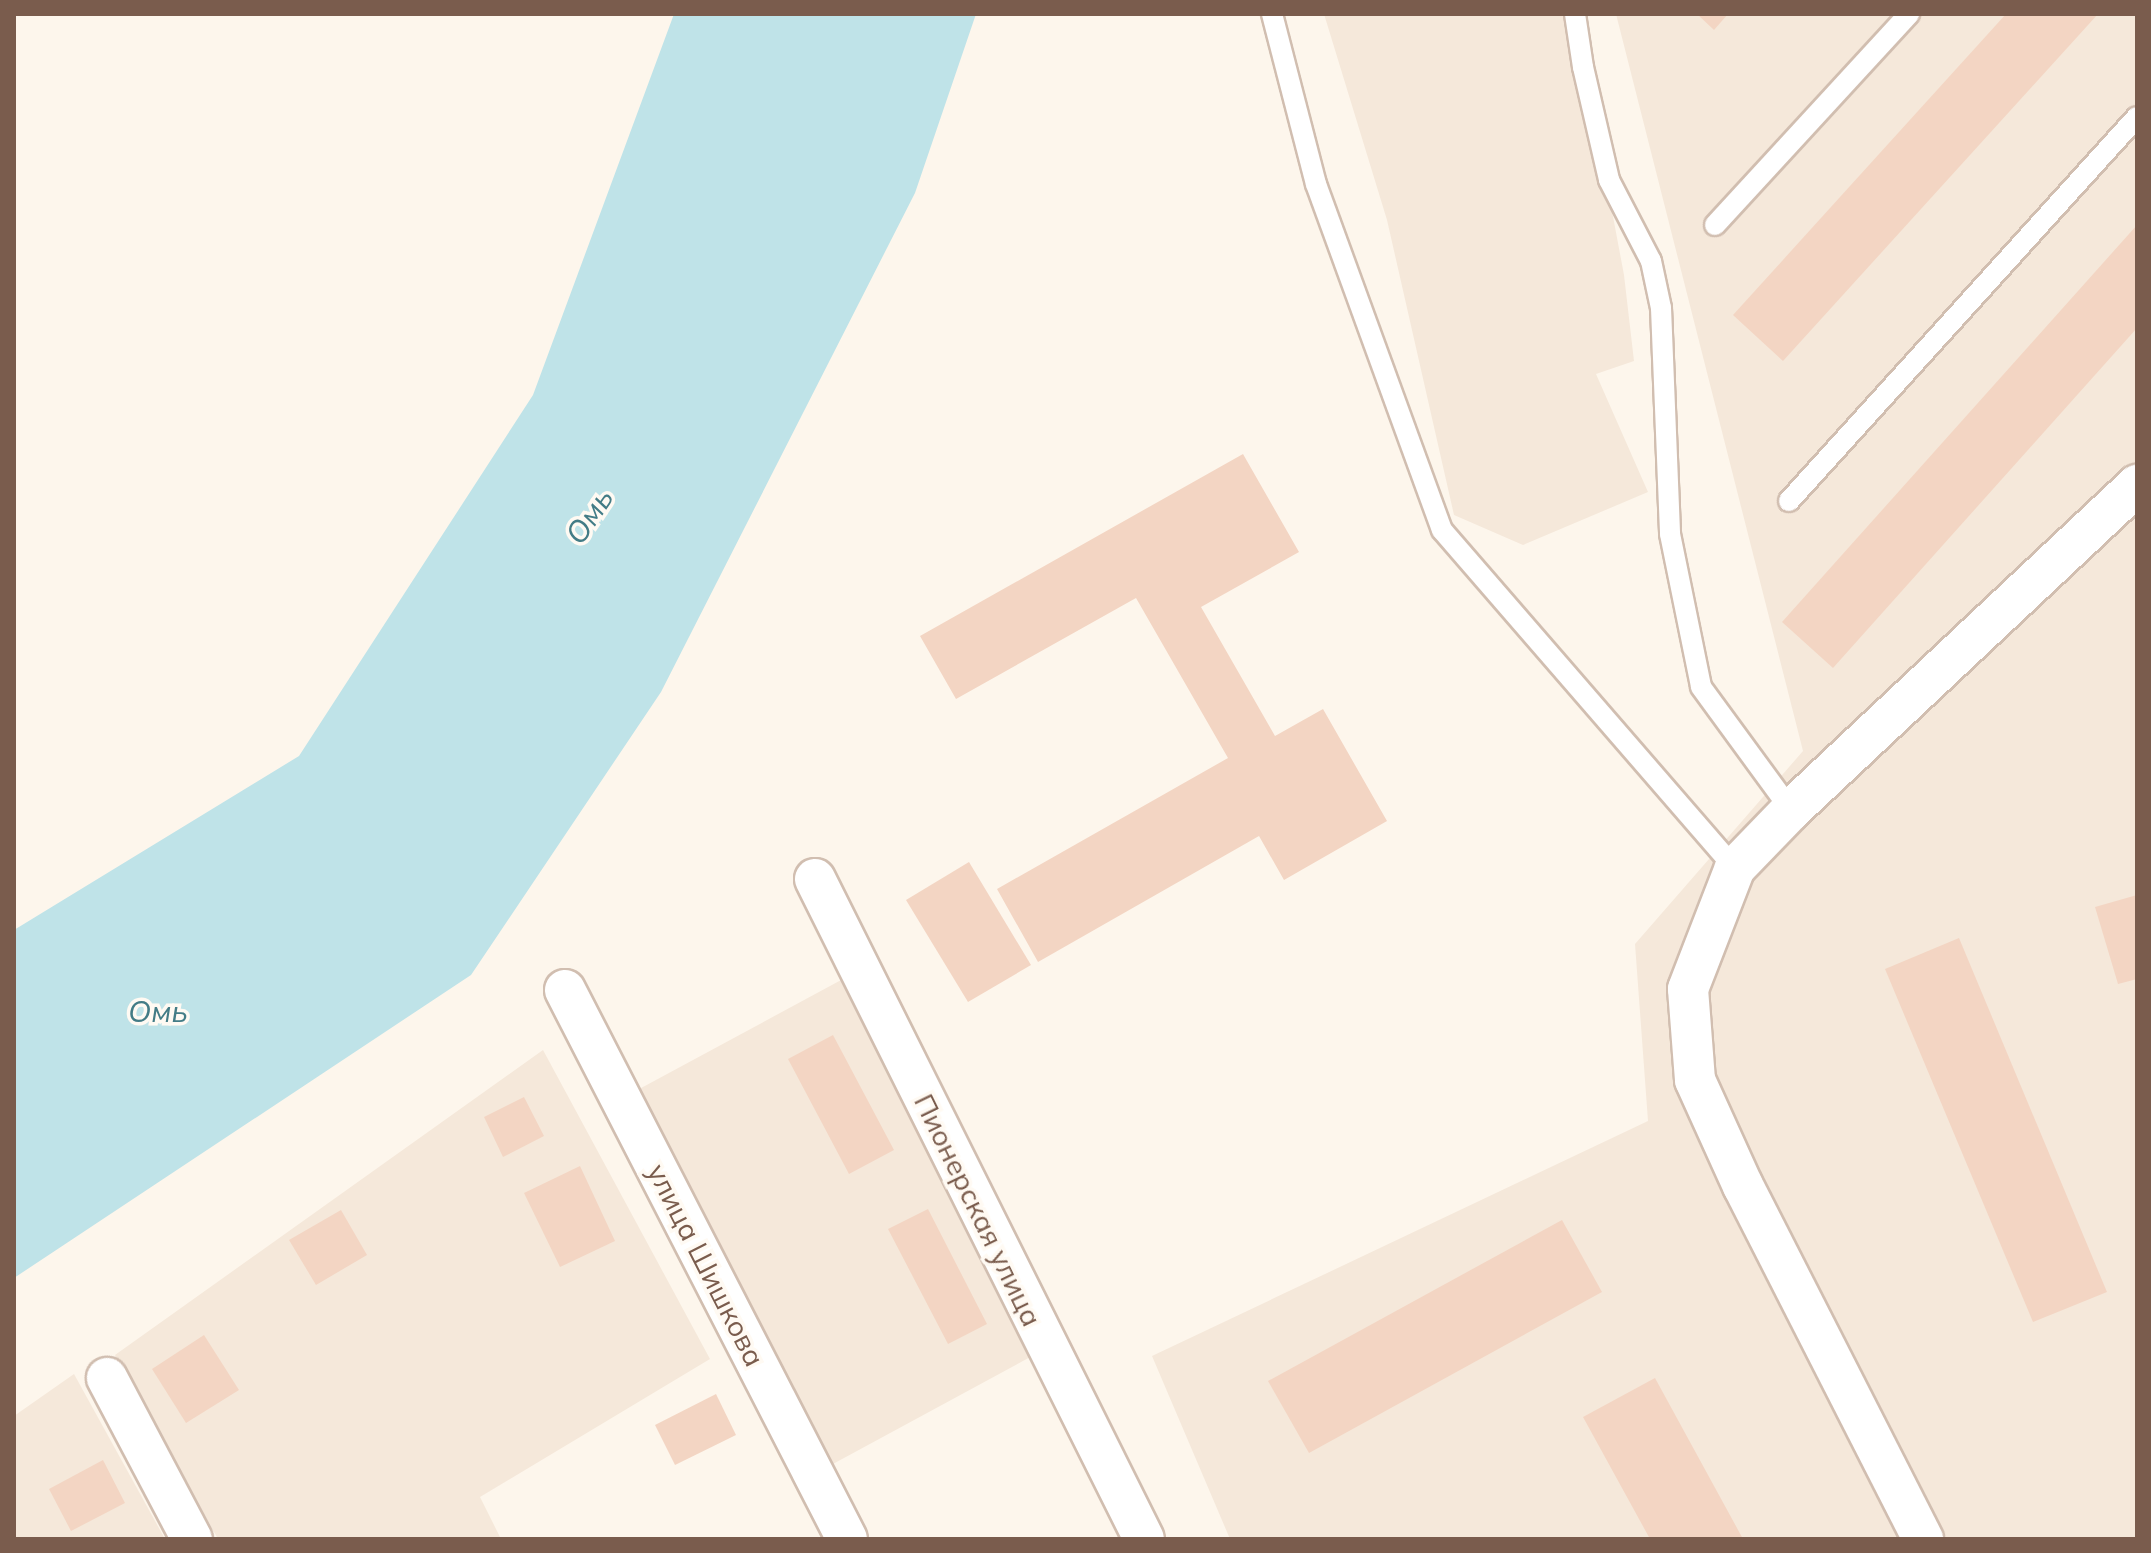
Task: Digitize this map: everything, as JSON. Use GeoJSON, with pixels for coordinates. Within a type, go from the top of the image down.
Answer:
{"type":"FeatureCollection","features":[{"type":"Feature","properties":{"kind":"street"},"geometry":{"type":"LineString","coordinates":[[1923,1539],[1743,1186],[1695,1080],[1688,989],[1735,868],[1791,810],[2137,485]]}},
{"type":"Feature","properties":{"kind":"street","name":"Пионерская улица"},"geometry":{"type":"LineString","coordinates":[[815,879],[1144,1539]]}},
{"type":"Feature","properties":{"kind":"street","name":"улица Шишкова"},"geometry":{"type":"LineString","coordinates":[[565,990],[847,1539]]}},
{"type":"Feature","properties":{"kind":"street"},"geometry":{"type":"LineString","coordinates":[[107,1378],[192,1539]]}},
{"type":"Feature","properties":{"kind":"lane"},"geometry":{"type":"LineString","coordinates":[[1272,14],[1316,184],[1442,530],[1735,868]]}},
{"type":"Feature","properties":{"kind":"lane"},"geometry":{"type":"LineString","coordinates":[[1575,14],[1583,67],[1609,180],[1651,261],[1661,308],[1670,534],[1701,687],[1791,810]]}},
{"type":"Feature","properties":{"kind":"lane"},"geometry":{"type":"LineString","coordinates":[[1715,225],[1909,14]]}},
{"type":"Feature","properties":{"kind":"lane"},"geometry":{"type":"LineString","coordinates":[[1789,501],[2137,117]]}},
{"type":"Feature","properties":{"kind":"shaded area"},"geometry":{"type":"Polygon","coordinates":[[[1324,14],[1575,14],[1624,275],[1634,361],[1596,374],[1648,492],[1523,545],[1454,515],[1387,220],[1324,14]]]}},
{"type":"Feature","properties":{"kind":"shaded area"},"geometry":{"type":"Polygon","coordinates":[[[1616,14],[2137,14],[2137,1539],[1230,1539],[1152,1356],[1648,1121],[1635,944],[1803,751],[1616,14]]]}},
{"type":"Feature","properties":{"kind":"shaded area"},"geometry":{"type":"Polygon","coordinates":[[[843,979],[1045,1349],[820,1471],[617,1101],[843,979]]]}},
{"type":"Feature","properties":{"kind":"shaded area"},"geometry":{"type":"Polygon","coordinates":[[[543,1050],[710,1359],[480,1497],[501,1539],[218,1539],[115,1355],[543,1050]]]}},
{"type":"Feature","properties":{"kind":"shaded area"},"geometry":{"type":"Polygon","coordinates":[[[74,1374],[165,1539],[14,1539],[14,1416],[74,1374]]]}},
{"type":"Feature","properties":{"kind":"water","name":"Омь"},"geometry":{"type":"Polygon","coordinates":[[[674,14],[976,14],[915,193],[661,692],[471,975],[14,1278],[14,930],[299,756],[533,395],[674,14]]]}},
{"type":"Feature","properties":{"kind":"building"},"geometry":{"type":"Polygon","coordinates":[[[1697,14],[1728,14],[1714,30],[1697,14]]]}},
{"type":"Feature","properties":{"kind":"building"},"geometry":{"type":"Polygon","coordinates":[[[2006,14],[2098,14],[1783,361],[1733,315],[2006,14]]]}},
{"type":"Feature","properties":{"kind":"building"},"geometry":{"type":"Polygon","coordinates":[[[2137,225],[2137,328],[1833,668],[1782,622],[2137,225]]]}},
{"type":"Feature","properties":{"kind":"building"},"geometry":{"type":"Polygon","coordinates":[[[1243,454],[1299,552],[1201,607],[1275,736],[1323,709],[1387,821],[1284,880],[1259,836],[1038,962],[997,889],[1228,758],[1136,598],[956,699],[920,636],[1243,454]]]}},
{"type":"Feature","properties":{"kind":"building"},"geometry":{"type":"Polygon","coordinates":[[[969,862],[1031,965],[968,1002],[906,900],[969,862]]]}},
{"type":"Feature","properties":{"kind":"building"},"geometry":{"type":"Polygon","coordinates":[[[2137,895],[2137,979],[2118,984],[2095,907],[2137,895]]]}},
{"type":"Feature","properties":{"kind":"building"},"geometry":{"type":"Polygon","coordinates":[[[1959,938],[2107,1292],[2033,1322],[1885,969],[1959,938]]]}},
{"type":"Feature","properties":{"kind":"building"},"geometry":{"type":"Polygon","coordinates":[[[833,1035],[894,1150],[849,1174],[788,1059],[833,1035]]]}},
{"type":"Feature","properties":{"kind":"building"},"geometry":{"type":"Polygon","coordinates":[[[524,1097],[544,1136],[503,1157],[484,1117],[524,1097]]]}},
{"type":"Feature","properties":{"kind":"building"},"geometry":{"type":"Polygon","coordinates":[[[580,1166],[615,1241],[560,1267],[524,1193],[580,1166]]]}},
{"type":"Feature","properties":{"kind":"building"},"geometry":{"type":"Polygon","coordinates":[[[928,1209],[987,1324],[948,1344],[888,1229],[928,1209]]]}},
{"type":"Feature","properties":{"kind":"building"},"geometry":{"type":"Polygon","coordinates":[[[341,1210],[367,1255],[316,1285],[289,1240],[341,1210]]]}},
{"type":"Feature","properties":{"kind":"building"},"geometry":{"type":"Polygon","coordinates":[[[1562,1220],[1602,1292],[1309,1453],[1268,1381],[1562,1220]]]}},
{"type":"Feature","properties":{"kind":"building"},"geometry":{"type":"Polygon","coordinates":[[[204,1335],[239,1390],[186,1423],[152,1369],[204,1335]]]}},
{"type":"Feature","properties":{"kind":"building"},"geometry":{"type":"Polygon","coordinates":[[[1655,1378],[1743,1539],[1650,1539],[1583,1417],[1655,1378]]]}},
{"type":"Feature","properties":{"kind":"building"},"geometry":{"type":"Polygon","coordinates":[[[716,1394],[736,1435],[675,1465],[655,1425],[716,1394]]]}},
{"type":"Feature","properties":{"kind":"building"},"geometry":{"type":"Polygon","coordinates":[[[103,1460],[125,1503],[71,1531],[49,1489],[103,1460]]]}}]}
